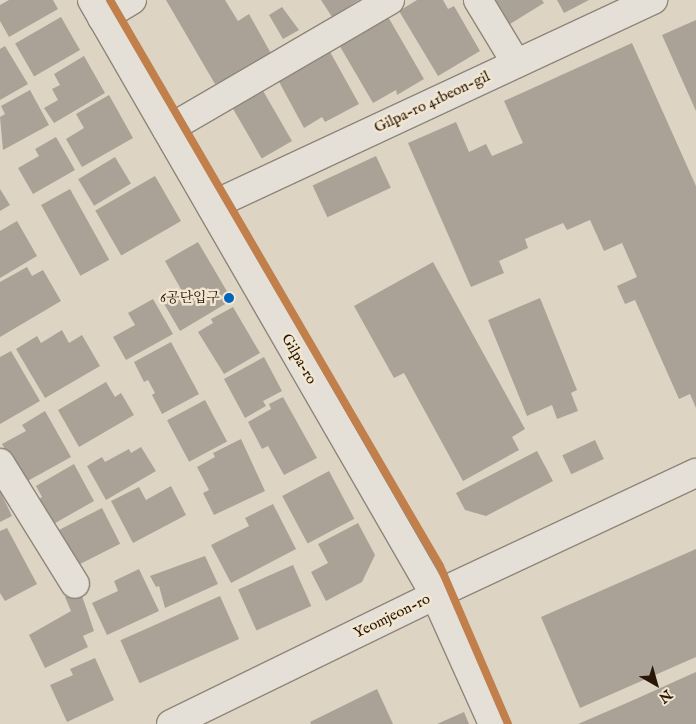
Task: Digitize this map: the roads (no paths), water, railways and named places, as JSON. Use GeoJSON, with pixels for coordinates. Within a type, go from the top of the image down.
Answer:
{"type":"FeatureCollection","features":[{"type":"Feature","properties":{"kind":"street"},"geometry":{"type":"LineString","coordinates":[[97,9],[132,0]]}},
{"type":"Feature","properties":{"kind":"street"},"geometry":{"type":"LineString","coordinates":[[167,130],[390,0]]}},
{"type":"Feature","properties":{"kind":"street"},"geometry":{"type":"LineString","coordinates":[[478,0],[516,63]]}},
{"type":"Feature","properties":{"kind":"street","name":"Gilpa-ro 41beon-gil"},"geometry":{"type":"LineString","coordinates":[[211,206],[653,0]]}},
{"type":"Feature","properties":{"kind":"street","name":"Gilpa-ro"},"geometry":{"type":"LineString","coordinates":[[97,9],[435,595],[493,724]]}},
{"type":"Feature","properties":{"kind":"street"},"geometry":{"type":"LineString","coordinates":[[0,463],[75,584]]}},
{"type":"Feature","properties":{"kind":"street","name":"Yeomjeon-ro"},"geometry":{"type":"LineString","coordinates":[[171,724],[435,595],[696,473]]}},
{"type":"Feature","properties":{"kind":"place","name":"6공단입구"},"geometry":{"type":"Point","coordinates":[229,298]}}]}
